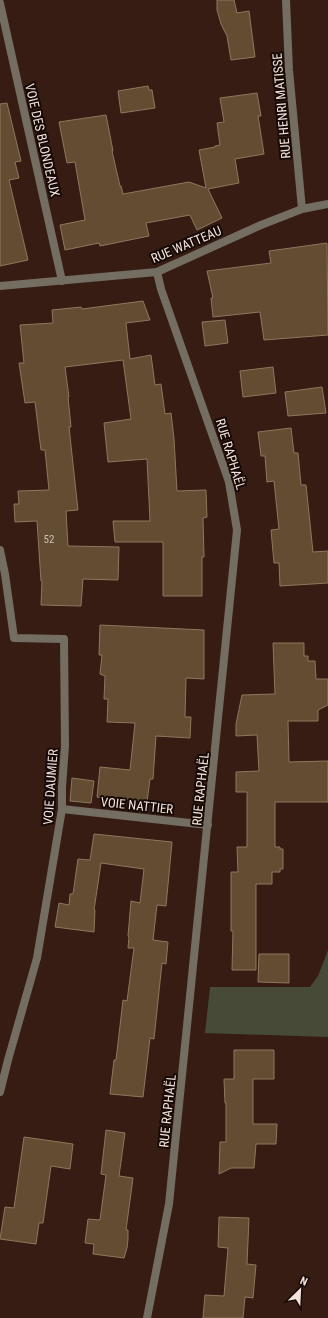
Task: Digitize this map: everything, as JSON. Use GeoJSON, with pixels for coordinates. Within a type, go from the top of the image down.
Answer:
{"type":"FeatureCollection","features":[{"type":"Feature","properties":{"kind":"street","name":"RUE HENRI MATISSE"},"geometry":{"type":"LineString","coordinates":[[286,0],[289,70],[302,209]]}},
{"type":"Feature","properties":{"kind":"street","name":"VOIE DES BLONDEAUX"},"geometry":{"type":"LineString","coordinates":[[0,3],[62,281]]}},
{"type":"Feature","properties":{"kind":"street","name":"RUE WATTEAU"},"geometry":{"type":"LineString","coordinates":[[0,286],[157,272],[261,225],[302,209],[328,204]]}},
{"type":"Feature","properties":{"kind":"street","name":"RUE RAPHAËL"},"geometry":{"type":"LineString","coordinates":[[147,1318],[170,1204],[237,530],[229,482],[161,289],[157,272]]}},
{"type":"Feature","properties":{"kind":"street","name":"VOIE DAUMIER"},"geometry":{"type":"LineString","coordinates":[[0,550],[14,638],[64,639],[65,746],[62,808],[37,958],[0,1092]]}},
{"type":"Feature","properties":{"kind":"street","name":"VOIE NATTIER"},"geometry":{"type":"LineString","coordinates":[[62,808],[208,825]]}},
{"type":"Feature","properties":{"kind":"green space"},"geometry":{"type":"Polygon","coordinates":[[[328,950],[328,1037],[205,1033],[210,987],[310,987],[318,976],[328,950]]]}},
{"type":"Feature","properties":{"kind":"building"},"geometry":{"type":"Polygon","coordinates":[[[217,0],[234,0],[237,13],[249,11],[255,57],[231,60],[227,36],[221,24],[217,10],[217,0]]]}},
{"type":"Feature","properties":{"kind":"building"},"geometry":{"type":"Polygon","coordinates":[[[148,86],[149,90],[152,90],[155,108],[121,113],[118,91],[148,86]]]}},
{"type":"Feature","properties":{"kind":"building"},"geometry":{"type":"Polygon","coordinates":[[[257,93],[261,116],[258,116],[264,154],[235,159],[239,183],[208,189],[222,218],[197,230],[190,215],[146,223],[149,236],[100,246],[99,243],[65,250],[60,225],[85,220],[75,162],[67,163],[59,122],[106,115],[112,151],[123,194],[189,182],[206,188],[199,150],[220,145],[217,123],[224,122],[220,98],[257,93]]]}},
{"type":"Feature","properties":{"kind":"building"},"geometry":{"type":"Polygon","coordinates":[[[7,103],[21,161],[15,162],[19,178],[9,180],[28,260],[0,266],[0,104],[7,103]]]}},
{"type":"Feature","properties":{"kind":"building"},"geometry":{"type":"Polygon","coordinates":[[[327,243],[328,335],[264,340],[260,312],[213,317],[211,298],[213,298],[207,271],[271,263],[269,251],[327,243]]]}},
{"type":"Feature","properties":{"kind":"building"},"geometry":{"type":"Polygon","coordinates":[[[143,301],[150,320],[126,323],[130,359],[151,355],[155,385],[161,384],[165,414],[171,413],[177,491],[206,490],[207,517],[203,518],[204,557],[202,557],[202,596],[163,596],[163,542],[115,542],[113,521],[150,521],[147,459],[108,462],[104,423],[131,419],[123,360],[65,367],[71,427],[69,427],[78,510],[66,511],[68,546],[119,547],[118,580],[83,579],[81,606],[41,605],[42,581],[37,521],[15,522],[14,504],[19,504],[18,491],[49,490],[45,450],[41,450],[35,402],[25,403],[19,363],[24,363],[20,325],[53,323],[52,310],[81,307],[82,309],[143,301]]]}},
{"type":"Feature","properties":{"kind":"building"},"geometry":{"type":"Polygon","coordinates":[[[225,320],[228,343],[205,346],[202,322],[225,320]]]}},
{"type":"Feature","properties":{"kind":"building"},"geometry":{"type":"Polygon","coordinates":[[[273,367],[276,393],[243,397],[240,371],[273,367]]]}},
{"type":"Feature","properties":{"kind":"building"},"geometry":{"type":"Polygon","coordinates":[[[322,387],[326,413],[288,416],[285,392],[322,387]]]}},
{"type":"Feature","properties":{"kind":"building"},"geometry":{"type":"Polygon","coordinates":[[[291,428],[294,453],[298,453],[301,485],[306,485],[313,552],[328,551],[328,583],[280,586],[279,563],[274,563],[271,530],[279,529],[274,481],[267,482],[265,456],[261,456],[258,432],[291,428]]]}},
{"type":"Feature","properties":{"kind":"building"},"geometry":{"type":"Polygon","coordinates":[[[100,625],[204,630],[204,679],[186,678],[185,717],[191,717],[190,738],[156,736],[153,779],[150,779],[147,802],[121,798],[121,801],[97,797],[100,767],[130,770],[135,723],[107,722],[108,699],[104,699],[105,676],[100,674],[102,655],[99,655],[100,625]]]}},
{"type":"Feature","properties":{"kind":"building"},"geometry":{"type":"Polygon","coordinates":[[[273,643],[304,643],[304,656],[308,656],[308,661],[315,661],[316,679],[328,679],[328,705],[318,710],[318,721],[288,721],[289,762],[328,761],[328,802],[275,802],[275,847],[280,847],[280,849],[283,849],[283,869],[280,869],[280,872],[272,872],[272,884],[256,884],[256,970],[232,970],[233,931],[231,931],[231,872],[238,872],[237,847],[247,847],[247,792],[236,792],[236,772],[259,771],[257,735],[236,736],[236,724],[242,695],[275,694],[273,643]]]}},
{"type":"Feature","properties":{"kind":"building"},"geometry":{"type":"Polygon","coordinates":[[[72,778],[94,781],[91,803],[70,801],[72,778]]]}},
{"type":"Feature","properties":{"kind":"building"},"geometry":{"type":"Polygon","coordinates":[[[94,834],[172,842],[166,906],[157,905],[153,940],[168,942],[166,964],[162,963],[154,1039],[150,1038],[143,1097],[110,1094],[114,1060],[116,1060],[123,1000],[127,1001],[134,948],[128,948],[131,901],[140,903],[144,869],[101,863],[94,910],[94,932],[55,927],[59,903],[69,905],[70,894],[73,894],[78,859],[90,860],[94,834]]]}},
{"type":"Feature","properties":{"kind":"building"},"geometry":{"type":"Polygon","coordinates":[[[259,954],[289,954],[289,983],[258,982],[259,954]]]}},
{"type":"Feature","properties":{"kind":"building"},"geometry":{"type":"Polygon","coordinates":[[[234,1050],[274,1050],[274,1079],[253,1079],[253,1124],[277,1124],[276,1144],[256,1144],[254,1168],[231,1168],[219,1174],[220,1142],[226,1142],[226,1103],[224,1079],[234,1079],[234,1050]]]}},
{"type":"Feature","properties":{"kind":"building"},"geometry":{"type":"Polygon","coordinates":[[[106,1130],[125,1133],[119,1176],[133,1178],[126,1230],[128,1230],[127,1248],[124,1258],[93,1254],[94,1244],[85,1243],[88,1219],[100,1220],[106,1175],[101,1174],[106,1130]]]}},
{"type":"Feature","properties":{"kind":"building"},"geometry":{"type":"Polygon","coordinates":[[[24,1137],[73,1144],[70,1169],[51,1166],[43,1223],[39,1223],[36,1244],[0,1239],[5,1207],[14,1208],[24,1137]]]}},
{"type":"Feature","properties":{"kind":"building"},"geometry":{"type":"Polygon","coordinates":[[[219,1217],[249,1218],[247,1264],[256,1265],[253,1298],[245,1297],[243,1318],[203,1318],[205,1295],[224,1296],[228,1248],[218,1247],[219,1217]]]}}]}
